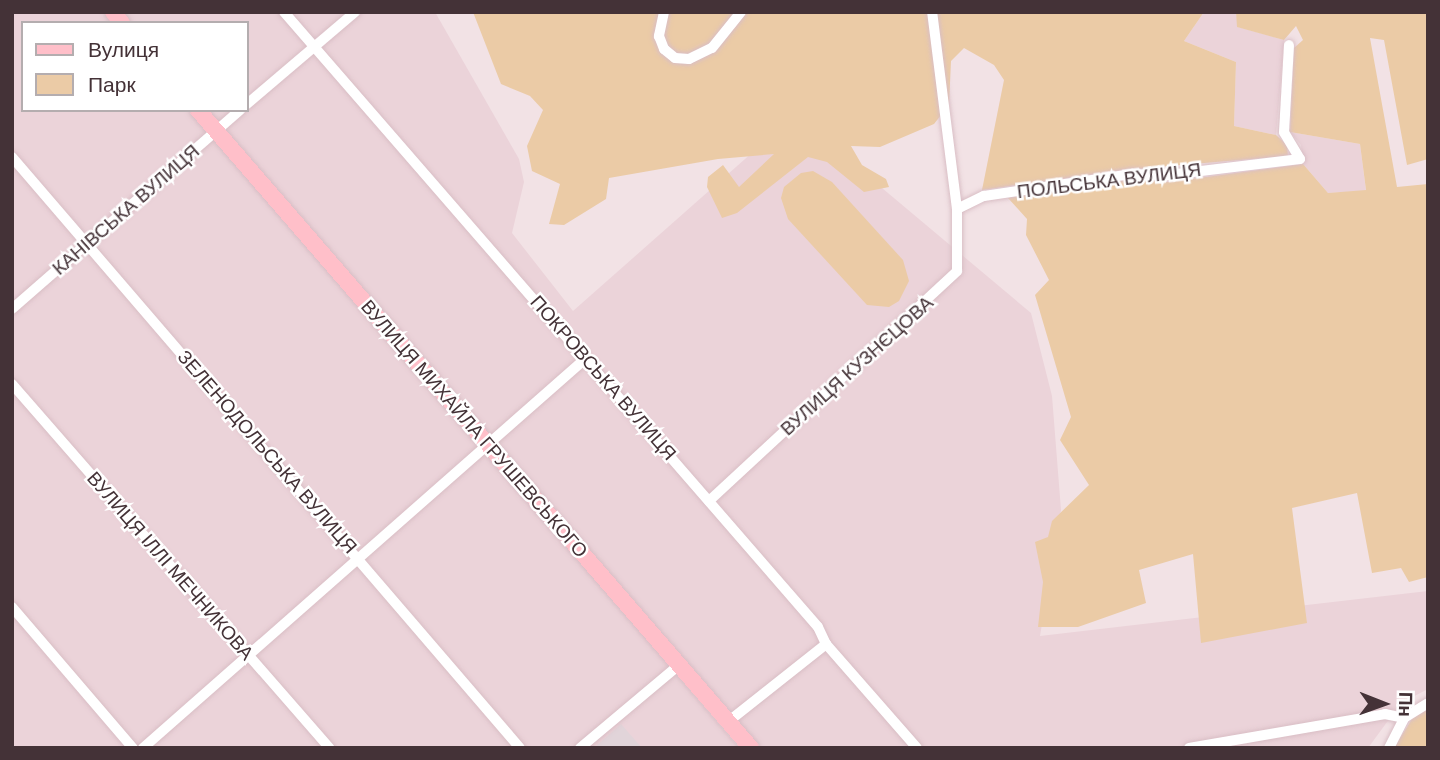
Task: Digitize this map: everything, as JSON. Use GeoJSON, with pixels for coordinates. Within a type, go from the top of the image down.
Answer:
{"type":"FeatureCollection","features":[{"type":"Feature","properties":{"kind":"street","name":"ПОКРОВСЬКА ВУЛИЦЯ"},"geometry":{"type":"LineString","coordinates":[[284,12],[818,627],[826,644],[916,748]]}},
{"type":"Feature","properties":{"kind":"street"},"geometry":{"type":"LineString","coordinates":[[248,103],[355,12]]}},
{"type":"Feature","properties":{"kind":"street"},"geometry":{"type":"LineString","coordinates":[[664,12],[659,36],[664,49],[675,58],[689,59],[712,48],[741,12]]}},
{"type":"Feature","properties":{"kind":"street"},"geometry":{"type":"LineString","coordinates":[[932,12],[957,209]]}},
{"type":"Feature","properties":{"kind":"street","name":"ПОЛЬСЬКА ВУЛИЦЯ"},"geometry":{"type":"LineString","coordinates":[[957,209],[984,196],[1132,174],[1168,175],[1300,159],[1284,132],[1289,45]]}},
{"type":"Feature","properties":{"kind":"street","name":"ВУЛИЦЯ МИХАЙЛА ГРУШЕВСЬКОГО"},"geometry":{"type":"LineString","coordinates":[[200,112],[751,748]]}},
{"type":"Feature","properties":{"kind":"street","name":"КАНІВСЬКА ВУЛИЦЯ"},"geometry":{"type":"LineString","coordinates":[[12,309],[238,112]]}},
{"type":"Feature","properties":{"kind":"street","name":"ЗЕЛЕНОДОЛЬСЬКА ВУЛИЦЯ"},"geometry":{"type":"LineString","coordinates":[[12,157],[520,748]]}},
{"type":"Feature","properties":{"kind":"street","name":"ВУЛИЦЯ КУЗНЄЦОВА"},"geometry":{"type":"LineString","coordinates":[[709,501],[945,286],[957,271],[960,255],[957,209]]}},
{"type":"Feature","properties":{"kind":"street"},"geometry":{"type":"LineString","coordinates":[[143,748],[356,556],[586,359]]}},
{"type":"Feature","properties":{"kind":"street","name":"ВУЛИЦЯ ІЛЛІ МЕЧНИКОВА"},"geometry":{"type":"LineString","coordinates":[[12,384],[328,748]]}},
{"type":"Feature","properties":{"kind":"street"},"geometry":{"type":"LineString","coordinates":[[12,607],[133,748]]}},
{"type":"Feature","properties":{"kind":"street"},"geometry":{"type":"LineString","coordinates":[[729,721],[826,644]]}},
{"type":"Feature","properties":{"kind":"street"},"geometry":{"type":"LineString","coordinates":[[580,748],[679,665]]}},
{"type":"Feature","properties":{"kind":"street"},"geometry":{"type":"LineString","coordinates":[[1389,748],[1404,718],[1428,702]]}},
{"type":"Feature","properties":{"kind":"street"},"geometry":{"type":"LineString","coordinates":[[1189,748],[1385,714],[1404,718]]}},
{"type":"Feature","properties":{"kind":"shaded area"},"geometry":{"type":"Polygon","coordinates":[[[12,12],[113,12],[120,21],[21,21],[21,112],[199,112],[739,748],[12,748],[12,12]]]}},
{"type":"Feature","properties":{"kind":"shaded area"},"geometry":{"type":"Polygon","coordinates":[[[121,12],[435,12],[519,159],[524,182],[512,233],[573,311],[795,115],[1031,313],[1052,396],[1061,510],[1040,636],[1428,591],[1428,689],[1401,703],[1368,748],[761,748],[208,112],[248,112],[248,21],[128,21],[121,12]]]}},
{"type":"Feature","properties":{"kind":"shaded area"},"geometry":{"type":"Polygon","coordinates":[[[1204,12],[1236,12],[1238,27],[1284,40],[1276,135],[1234,126],[1236,62],[1184,41],[1204,12]]]}},
{"type":"Feature","properties":{"kind":"shaded area"},"geometry":{"type":"Polygon","coordinates":[[[1290,132],[1360,144],[1366,191],[1328,193],[1303,164],[1301,145],[1290,132]]]}},
{"type":"Feature","properties":{"kind":"shaded area"},"geometry":{"type":"Polygon","coordinates":[[[621,724],[642,748],[594,748],[621,724]]]}},
{"type":"Feature","properties":{"kind":"green space"},"geometry":{"type":"Polygon","coordinates":[[[473,12],[1204,12],[1184,41],[1236,62],[1234,126],[1276,135],[1287,145],[1288,156],[1122,170],[982,190],[1004,80],[994,65],[964,48],[951,61],[949,105],[934,124],[880,147],[851,146],[862,165],[886,179],[889,187],[864,192],[827,162],[808,157],[737,213],[722,218],[707,187],[708,177],[723,165],[739,187],[774,154],[718,159],[609,178],[606,199],[564,225],[549,224],[560,184],[532,171],[527,146],[543,110],[530,96],[501,84],[473,12]]]}},
{"type":"Feature","properties":{"kind":"green space"},"geometry":{"type":"Polygon","coordinates":[[[1236,12],[1428,12],[1428,159],[1407,165],[1384,40],[1370,38],[1397,187],[1428,184],[1428,577],[1409,582],[1401,568],[1372,573],[1357,493],[1292,508],[1307,623],[1201,643],[1193,554],[1139,570],[1146,603],[1078,627],[1038,627],[1043,582],[1035,542],[1048,537],[1052,521],[1089,485],[1060,440],[1071,417],[1035,295],[1049,280],[1026,235],[1027,219],[1008,198],[1134,179],[1168,182],[1303,164],[1328,193],[1366,190],[1360,144],[1290,132],[1294,48],[1303,40],[1296,26],[1284,40],[1237,27],[1236,12]]]}},
{"type":"Feature","properties":{"kind":"green space"},"geometry":{"type":"Polygon","coordinates":[[[813,171],[832,182],[903,260],[909,281],[899,301],[889,307],[867,305],[788,219],[781,198],[784,187],[801,173],[813,171]]]}},
{"type":"Feature","properties":{"kind":"green space"},"geometry":{"type":"Polygon","coordinates":[[[1428,709],[1428,748],[1394,748],[1412,719],[1428,709]]]}}]}
